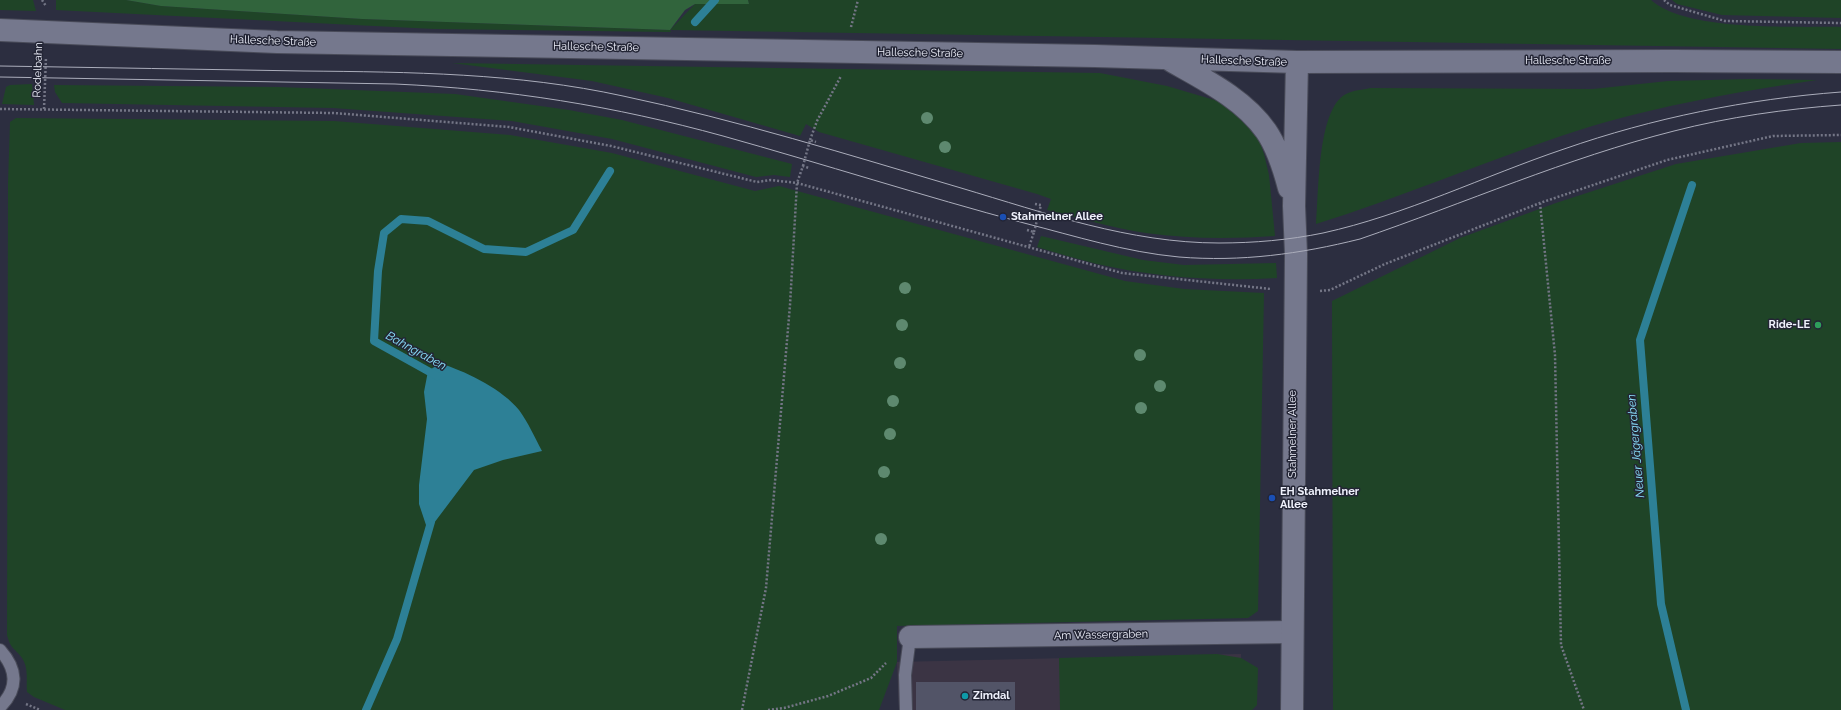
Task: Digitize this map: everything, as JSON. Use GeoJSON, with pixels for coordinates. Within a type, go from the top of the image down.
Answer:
{"type":"FeatureCollection","features":[{"type":"Feature","properties":{"kind":"street","name":"Hallesche Straße"},"geometry":{"type":"LineString","coordinates":[[0,30],[285,42],[1167,58],[1297,62],[1841,62]]}},
{"type":"Feature","properties":{"kind":"street","name":"Stahmelner Allee"},"geometry":{"type":"LineString","coordinates":[[1167,58],[1225,93],[1250,112],[1267,132],[1284,170],[1294,206]]}},
{"type":"Feature","properties":{"kind":"street","name":"Stahmelner Allee"},"geometry":{"type":"LineString","coordinates":[[1292,710],[1295,292],[1294,206],[1297,62]]}},
{"type":"Feature","properties":{"kind":"street","name":"Am Wassergraben"},"geometry":{"type":"LineString","coordinates":[[910,637],[1292,632]]}},
{"type":"Feature","properties":{"kind":"lane"},"geometry":{"type":"LineString","coordinates":[[906,710],[905,675],[910,637]]}},
{"type":"Feature","properties":{"kind":"lane"},"geometry":{"type":"LineString","coordinates":[[0,650],[8,660],[13,671],[13,684],[9,696],[0,707]]}},
{"type":"Feature","properties":{"kind":"path"},"geometry":{"type":"LineString","coordinates":[[42,0],[48,9]]}},
{"type":"Feature","properties":{"kind":"path"},"geometry":{"type":"LineString","coordinates":[[1664,0],[1670,5],[1725,21],[1841,23]]}},
{"type":"Feature","properties":{"kind":"path","name":"Rodelbahn"},"geometry":{"type":"LineString","coordinates":[[44,109],[47,32]]}},
{"type":"Feature","properties":{"kind":"path"},"geometry":{"type":"LineString","coordinates":[[0,109],[334,113],[509,127],[611,146],[757,182],[771,180],[798,183],[1122,273],[1295,292],[1330,290],[1385,264],[1540,203],[1666,160],[1773,136],[1841,134]]}},
{"type":"Feature","properties":{"kind":"path"},"geometry":{"type":"LineString","coordinates":[[742,710],[766,588],[790,305],[798,183],[810,140],[816,142]]}},
{"type":"Feature","properties":{"kind":"path"},"geometry":{"type":"LineString","coordinates":[[803,166],[809,168]]}},
{"type":"Feature","properties":{"kind":"path"},"geometry":{"type":"LineString","coordinates":[[1540,203],[1555,355],[1562,646],[1584,710]]}},
{"type":"Feature","properties":{"kind":"path"},"geometry":{"type":"LineString","coordinates":[[1030,247],[1041,205],[1035,204]]}},
{"type":"Feature","properties":{"kind":"path"},"geometry":{"type":"LineString","coordinates":[[1027,230],[1034,232]]}},
{"type":"Feature","properties":{"kind":"path"},"geometry":{"type":"LineString","coordinates":[[768,710],[784,708],[828,696],[871,678],[910,637]]}},
{"type":"Feature","properties":{"kind":"shaded area"},"geometry":{"type":"Polygon","coordinates":[[[1241,654],[1240,710],[899,710],[897,662],[1241,654]]]}},
{"type":"Feature","properties":{"kind":"green space"},"geometry":{"type":"Polygon","coordinates":[[[0,0],[33,0],[36,11],[0,10],[0,0]]]}},
{"type":"Feature","properties":{"kind":"green space"},"geometry":{"type":"Polygon","coordinates":[[[56,0],[126,0],[161,6],[362,19],[670,30],[671,32],[434,29],[56,10],[56,0]]]}},
{"type":"Feature","properties":{"kind":"green space"},"geometry":{"type":"Polygon","coordinates":[[[126,0],[748,0],[749,4],[695,4],[685,10],[670,30],[362,19],[161,6],[126,0]]]}},
{"type":"Feature","properties":{"kind":"green space"},"geometry":{"type":"Polygon","coordinates":[[[748,0],[1651,0],[1667,10],[1689,18],[1714,22],[1742,25],[1841,27],[1841,49],[670,30],[695,4],[749,4],[748,0]]]}},
{"type":"Feature","properties":{"kind":"green space"},"geometry":{"type":"Polygon","coordinates":[[[1672,0],[1841,0],[1841,18],[1722,15],[1677,4],[1672,0]]]}},
{"type":"Feature","properties":{"kind":"green space"},"geometry":{"type":"Polygon","coordinates":[[[452,63],[1100,73],[1167,86],[1221,102],[1241,117],[1258,137],[1269,175],[1275,236],[1227,238],[1162,235],[1096,223],[1047,210],[1051,199],[1037,194],[819,132],[806,124],[800,136],[668,98],[592,81],[452,63]]]}},
{"type":"Feature","properties":{"kind":"green space"},"geometry":{"type":"Polygon","coordinates":[[[1750,79],[1817,80],[1688,102],[1592,126],[1316,224],[1321,153],[1325,134],[1330,116],[1337,103],[1346,94],[1370,88],[1593,89],[1668,81],[1750,79]]]}},
{"type":"Feature","properties":{"kind":"green space"},"geometry":{"type":"Polygon","coordinates":[[[32,84],[34,105],[2,104],[6,87],[10,85],[32,84]]]}},
{"type":"Feature","properties":{"kind":"green space"},"geometry":{"type":"Polygon","coordinates":[[[54,85],[279,87],[455,94],[569,110],[622,120],[792,164],[790,177],[774,175],[756,177],[612,139],[512,121],[333,108],[62,103],[55,92],[54,85]]]}},
{"type":"Feature","properties":{"kind":"green space"},"geometry":{"type":"Polygon","coordinates":[[[16,118],[334,121],[510,135],[612,153],[755,191],[779,186],[1125,281],[1184,289],[1264,293],[1258,611],[1248,618],[897,626],[897,662],[879,710],[65,710],[34,697],[27,692],[26,666],[19,654],[11,646],[7,635],[8,183],[10,122],[16,118]]]}},
{"type":"Feature","properties":{"kind":"green space"},"geometry":{"type":"Polygon","coordinates":[[[1841,142],[1841,710],[1333,710],[1332,301],[1460,238],[1556,203],[1676,164],[1801,143],[1841,142]]]}},
{"type":"Feature","properties":{"kind":"green space"},"geometry":{"type":"Polygon","coordinates":[[[1041,236],[1143,260],[1184,265],[1276,263],[1277,278],[1209,279],[1141,272],[1090,262],[1037,247],[1041,236]]]}},
{"type":"Feature","properties":{"kind":"green space"},"geometry":{"type":"Polygon","coordinates":[[[1217,654],[1241,658],[1258,668],[1257,705],[1252,710],[1060,710],[1059,658],[1217,654]]]}},
{"type":"Feature","properties":{"kind":"water"},"geometry":{"type":"Polygon","coordinates":[[[445,365],[485,383],[512,403],[519,410],[542,451],[503,460],[474,470],[428,531],[419,504],[419,485],[427,419],[424,392],[428,371],[436,366],[445,365]]]}},
{"type":"Feature","properties":{"kind":"building","name":"Zimdal"},"geometry":{"type":"Polygon","coordinates":[[[916,682],[1015,682],[1015,710],[916,710],[916,682]]]}},
{"type":"Feature","properties":{"kind":"waterway","name":"Bahngraben"},"geometry":{"type":"LineString","coordinates":[[695,22],[715,0]]}},
{"type":"Feature","properties":{"kind":"waterway","name":"Bahngraben"},"geometry":{"type":"LineString","coordinates":[[437,376],[374,341],[378,271],[384,233],[401,219],[428,221],[484,249],[526,252],[573,230],[610,171]]}},
{"type":"Feature","properties":{"kind":"waterway","name":"Neuer Jägergraben"},"geometry":{"type":"LineString","coordinates":[[1686,710],[1661,604],[1640,340],[1692,185]]}},
{"type":"Feature","properties":{"kind":"waterway","name":"Bahngraben"},"geometry":{"type":"LineString","coordinates":[[366,710],[397,639],[431,522]]}},
{"type":"Feature","properties":{"kind":"tram line"},"geometry":{"type":"LineString","coordinates":[[0,66],[424,73],[504,78],[583,88],[666,105],[793,139],[1088,225],[1153,238],[1186,242],[1219,243],[1258,242],[1284,239],[1323,233],[1354,225],[1414,206],[1564,149],[1666,119],[1736,105],[1806,95],[1841,92]]}},
{"type":"Feature","properties":{"kind":"tram line"},"geometry":{"type":"LineString","coordinates":[[0,77],[395,84],[479,90],[560,101],[682,125],[986,213],[1100,243],[1159,255],[1202,258],[1270,256],[1315,249],[1360,239],[1555,168],[1634,142],[1695,126],[1736,118],[1778,111],[1841,105]]}},
{"type":"Feature","properties":{"kind":"place","name":"Stahmelner Allee"},"geometry":{"type":"Point","coordinates":[1003,217]}},
{"type":"Feature","properties":{"kind":"place","name":"Ride-LE"},"geometry":{"type":"Point","coordinates":[1818,325]}},
{"type":"Feature","properties":{"kind":"place","name":"EH Stahmelner Allee"},"geometry":{"type":"Point","coordinates":[1272,498]}},
{"type":"Feature","properties":{"kind":"place","name":"Zimdal"},"geometry":{"type":"Point","coordinates":[965,696]}}]}
